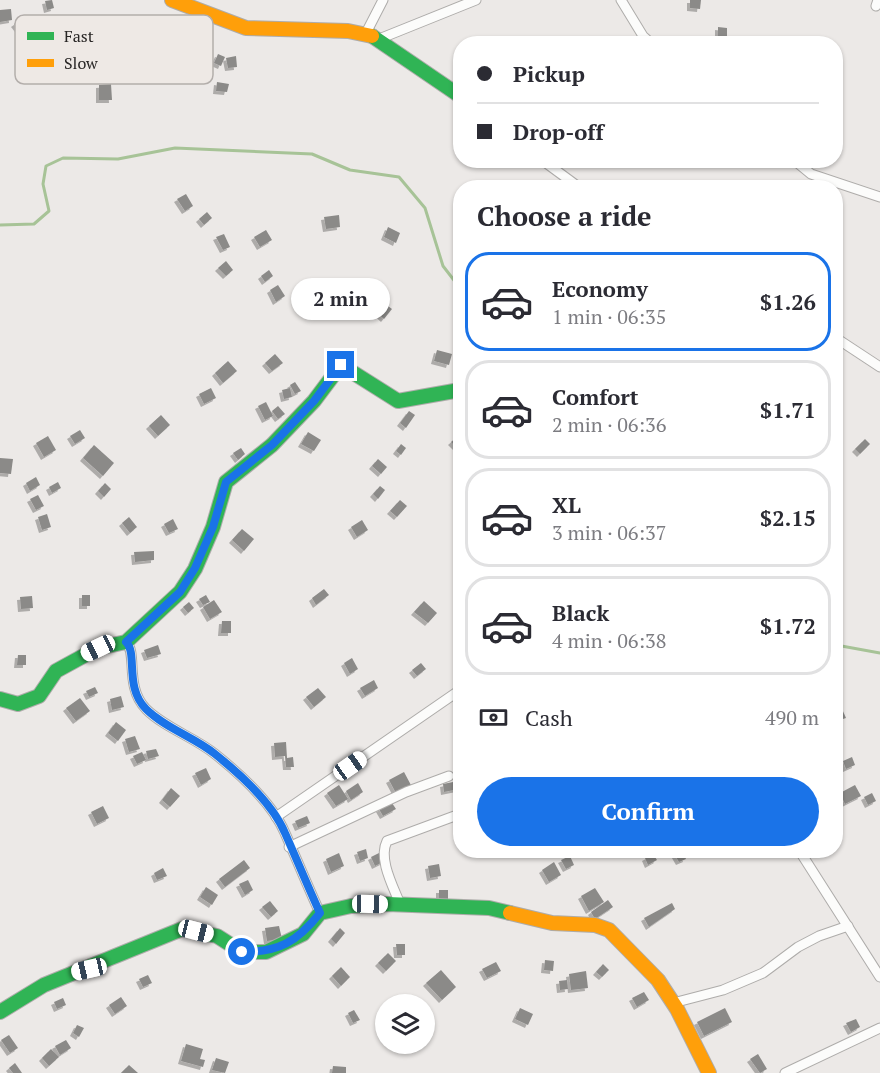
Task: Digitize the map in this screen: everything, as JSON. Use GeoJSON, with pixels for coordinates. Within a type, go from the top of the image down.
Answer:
{"type":"FeatureCollection","features":[{"type":"Feature","properties":{"kind":"street"},"geometry":{"type":"LineString","coordinates":[[366,33],[383,0]]}},
{"type":"Feature","properties":{"kind":"street"},"geometry":{"type":"LineString","coordinates":[[380,39],[476,0]]}},
{"type":"Feature","properties":{"kind":"street"},"geometry":{"type":"LineString","coordinates":[[621,0],[643,36]]}},
{"type":"Feature","properties":{"kind":"street"},"geometry":{"type":"LineString","coordinates":[[177,1],[213,15]]}},
{"type":"Feature","properties":{"kind":"street"},"geometry":{"type":"LineString","coordinates":[[213,15],[246,28],[283,32],[366,33],[380,39],[453,91]]}},
{"type":"Feature","properties":{"kind":"street"},"geometry":{"type":"LineString","coordinates":[[553,168],[568,180]]}},
{"type":"Feature","properties":{"kind":"street"},"geometry":{"type":"LineString","coordinates":[[803,168],[810,174],[828,180]]}},
{"type":"Feature","properties":{"kind":"street"},"geometry":{"type":"LineString","coordinates":[[843,185],[880,197]]}},
{"type":"Feature","properties":{"kind":"street"},"geometry":{"type":"LineString","coordinates":[[843,343],[880,367]]}},
{"type":"Feature","properties":{"kind":"street"},"geometry":{"type":"LineString","coordinates":[[0,699],[18,704],[39,696],[56,671],[98,648],[126,642],[180,592],[195,568],[213,527],[226,482],[272,445],[314,401],[341,365],[398,401],[453,391]]}},
{"type":"Feature","properties":{"kind":"street"},"geometry":{"type":"LineString","coordinates":[[126,642],[132,652],[130,674],[135,692],[145,708],[217,755],[276,817],[320,913]]}},
{"type":"Feature","properties":{"kind":"street"},"geometry":{"type":"LineString","coordinates":[[276,817],[453,695]]}},
{"type":"Feature","properties":{"kind":"street"},"geometry":{"type":"LineString","coordinates":[[289,847],[406,792],[449,776]]}},
{"type":"Feature","properties":{"kind":"street"},"geometry":{"type":"LineString","coordinates":[[400,904],[385,861],[384,848],[387,841],[453,817]]}},
{"type":"Feature","properties":{"kind":"street"},"geometry":{"type":"LineString","coordinates":[[804,858],[880,977]]}},
{"type":"Feature","properties":{"kind":"street"},"geometry":{"type":"LineString","coordinates":[[0,1012],[44,985],[89,969],[143,943],[182,929],[217,936],[242,952],[266,952],[303,934],[320,913],[360,905],[400,904],[489,908],[552,923],[595,925],[609,930],[643,962],[673,1003],[709,1073]]}},
{"type":"Feature","properties":{"kind":"street"},"geometry":{"type":"LineString","coordinates":[[673,1003],[723,990],[763,973],[819,936],[848,926]]}},
{"type":"Feature","properties":{"kind":"street"},"geometry":{"type":"LineString","coordinates":[[785,1073],[880,1028]]}},
{"type":"Feature","properties":{"kind":"building"},"geometry":{"type":"Polygon","coordinates":[[[52,0],[54,8],[47,10],[45,1],[52,0]]]}},
{"type":"Feature","properties":{"kind":"building"},"geometry":{"type":"Polygon","coordinates":[[[690,0],[701,0],[700,9],[690,8],[690,0]]]}},
{"type":"Feature","properties":{"kind":"building"},"geometry":{"type":"Polygon","coordinates":[[[11,9],[12,20],[0,22],[0,10],[11,9]]]}},
{"type":"Feature","properties":{"kind":"building"},"geometry":{"type":"Polygon","coordinates":[[[718,27],[727,28],[727,36],[718,36],[718,27]]]}},
{"type":"Feature","properties":{"kind":"building"},"geometry":{"type":"Polygon","coordinates":[[[218,54],[225,57],[221,66],[214,63],[218,54]]]}},
{"type":"Feature","properties":{"kind":"building"},"geometry":{"type":"Polygon","coordinates":[[[236,56],[237,67],[228,68],[226,58],[236,56]]]}},
{"type":"Feature","properties":{"kind":"building"},"geometry":{"type":"Polygon","coordinates":[[[217,82],[229,84],[227,92],[216,91],[217,82]]]}},
{"type":"Feature","properties":{"kind":"building"},"geometry":{"type":"Polygon","coordinates":[[[111,84],[112,100],[99,100],[99,85],[111,84]]]}},
{"type":"Feature","properties":{"kind":"building"},"geometry":{"type":"Polygon","coordinates":[[[186,194],[193,206],[185,211],[177,199],[186,194]]]}},
{"type":"Feature","properties":{"kind":"building"},"geometry":{"type":"Polygon","coordinates":[[[207,212],[212,218],[204,225],[199,219],[207,212]]]}},
{"type":"Feature","properties":{"kind":"building"},"geometry":{"type":"Polygon","coordinates":[[[339,215],[340,227],[326,229],[324,217],[339,215]]]}},
{"type":"Feature","properties":{"kind":"building"},"geometry":{"type":"Polygon","coordinates":[[[388,227],[400,233],[396,243],[384,237],[388,227]]]}},
{"type":"Feature","properties":{"kind":"building"},"geometry":{"type":"Polygon","coordinates":[[[266,230],[272,240],[260,247],[254,237],[266,230]]]}},
{"type":"Feature","properties":{"kind":"building"},"geometry":{"type":"Polygon","coordinates":[[[224,234],[230,247],[223,250],[216,237],[224,234]]]}},
{"type":"Feature","properties":{"kind":"building"},"geometry":{"type":"Polygon","coordinates":[[[226,261],[233,270],[226,276],[218,268],[226,261]]]}},
{"type":"Feature","properties":{"kind":"building"},"geometry":{"type":"Polygon","coordinates":[[[269,270],[273,276],[265,282],[261,276],[269,270]]]}},
{"type":"Feature","properties":{"kind":"building"},"geometry":{"type":"Polygon","coordinates":[[[278,285],[285,296],[276,302],[270,290],[278,285]]]}},
{"type":"Feature","properties":{"kind":"building"},"geometry":{"type":"Polygon","coordinates":[[[380,300],[392,309],[384,319],[373,309],[380,300]]]}},
{"type":"Feature","properties":{"kind":"building"},"geometry":{"type":"Polygon","coordinates":[[[437,350],[452,354],[449,365],[434,361],[437,350]]]}},
{"type":"Feature","properties":{"kind":"building"},"geometry":{"type":"Polygon","coordinates":[[[275,354],[283,363],[272,371],[265,363],[275,354]]]}},
{"type":"Feature","properties":{"kind":"building"},"geometry":{"type":"Polygon","coordinates":[[[228,361],[237,371],[223,383],[215,373],[228,361]]]}},
{"type":"Feature","properties":{"kind":"building"},"geometry":{"type":"Polygon","coordinates":[[[295,382],[301,391],[295,394],[290,385],[295,382]]]}},
{"type":"Feature","properties":{"kind":"building"},"geometry":{"type":"Polygon","coordinates":[[[211,388],[216,398],[204,404],[199,394],[211,388]]]}},
{"type":"Feature","properties":{"kind":"building"},"geometry":{"type":"Polygon","coordinates":[[[290,388],[292,397],[284,399],[282,390],[290,388]]]}},
{"type":"Feature","properties":{"kind":"building"},"geometry":{"type":"Polygon","coordinates":[[[266,402],[273,416],[265,420],[258,406],[266,402]]]}},
{"type":"Feature","properties":{"kind":"building"},"geometry":{"type":"Polygon","coordinates":[[[278,406],[285,414],[278,419],[272,411],[278,406]]]}},
{"type":"Feature","properties":{"kind":"building"},"geometry":{"type":"Polygon","coordinates":[[[409,411],[415,415],[406,428],[400,423],[409,411]]]}},
{"type":"Feature","properties":{"kind":"building"},"geometry":{"type":"Polygon","coordinates":[[[161,415],[170,425],[158,436],[149,426],[161,415]]]}},
{"type":"Feature","properties":{"kind":"building"},"geometry":{"type":"Polygon","coordinates":[[[80,430],[85,438],[75,444],[70,436],[80,430]]]}},
{"type":"Feature","properties":{"kind":"building"},"geometry":{"type":"Polygon","coordinates":[[[308,432],[321,440],[314,451],[301,444],[308,432]]]}},
{"type":"Feature","properties":{"kind":"building"},"geometry":{"type":"Polygon","coordinates":[[[48,436],[56,450],[44,457],[36,443],[48,436]]]}},
{"type":"Feature","properties":{"kind":"building"},"geometry":{"type":"Polygon","coordinates":[[[865,439],[870,444],[860,454],[855,449],[865,439]]]}},
{"type":"Feature","properties":{"kind":"building"},"geometry":{"type":"Polygon","coordinates":[[[401,444],[406,448],[401,455],[396,451],[401,444]]]}},
{"type":"Feature","properties":{"kind":"building"},"geometry":{"type":"Polygon","coordinates":[[[94,445],[114,463],[103,476],[83,458],[94,445]]]}},
{"type":"Feature","properties":{"kind":"building"},"geometry":{"type":"Polygon","coordinates":[[[241,448],[245,454],[238,460],[233,453],[241,448]]]}},
{"type":"Feature","properties":{"kind":"building"},"geometry":{"type":"Polygon","coordinates":[[[0,458],[13,459],[11,474],[0,473],[0,458]]]}},
{"type":"Feature","properties":{"kind":"building"},"geometry":{"type":"Polygon","coordinates":[[[378,459],[387,467],[381,474],[372,466],[378,459]]]}},
{"type":"Feature","properties":{"kind":"building"},"geometry":{"type":"Polygon","coordinates":[[[36,477],[40,485],[30,491],[26,483],[36,477]]]}},
{"type":"Feature","properties":{"kind":"building"},"geometry":{"type":"Polygon","coordinates":[[[58,482],[61,488],[52,493],[49,487],[58,482]]]}},
{"type":"Feature","properties":{"kind":"building"},"geometry":{"type":"Polygon","coordinates":[[[105,483],[111,489],[104,497],[98,491],[105,483]]]}},
{"type":"Feature","properties":{"kind":"building"},"geometry":{"type":"Polygon","coordinates":[[[380,486],[385,490],[378,499],[373,494],[380,486]]]}},
{"type":"Feature","properties":{"kind":"building"},"geometry":{"type":"Polygon","coordinates":[[[38,495],[44,506],[36,510],[30,499],[38,495]]]}},
{"type":"Feature","properties":{"kind":"building"},"geometry":{"type":"Polygon","coordinates":[[[400,500],[407,506],[397,517],[390,511],[400,500]]]}},
{"type":"Feature","properties":{"kind":"building"},"geometry":{"type":"Polygon","coordinates":[[[47,514],[51,527],[42,530],[38,517],[47,514]]]}},
{"type":"Feature","properties":{"kind":"building"},"geometry":{"type":"Polygon","coordinates":[[[129,517],[137,527],[130,533],[122,523],[129,517]]]}},
{"type":"Feature","properties":{"kind":"building"},"geometry":{"type":"Polygon","coordinates":[[[173,519],[178,529],[169,533],[164,524],[173,519]]]}},
{"type":"Feature","properties":{"kind":"building"},"geometry":{"type":"Polygon","coordinates":[[[362,520],[368,530],[357,537],[351,527],[362,520]]]}},
{"type":"Feature","properties":{"kind":"building"},"geometry":{"type":"Polygon","coordinates":[[[242,529],[254,539],[244,551],[232,540],[242,529]]]}},
{"type":"Feature","properties":{"kind":"building"},"geometry":{"type":"Polygon","coordinates":[[[154,551],[154,560],[135,562],[134,552],[154,551]]]}},
{"type":"Feature","properties":{"kind":"building"},"geometry":{"type":"Polygon","coordinates":[[[324,589],[329,595],[316,605],[312,598],[324,589]]]}},
{"type":"Feature","properties":{"kind":"building"},"geometry":{"type":"Polygon","coordinates":[[[82,595],[90,595],[90,606],[82,606],[82,595]]]}},
{"type":"Feature","properties":{"kind":"building"},"geometry":{"type":"Polygon","coordinates":[[[206,595],[210,602],[203,605],[199,599],[206,595]]]}},
{"type":"Feature","properties":{"kind":"building"},"geometry":{"type":"Polygon","coordinates":[[[32,596],[33,608],[21,609],[20,597],[32,596]]]}},
{"type":"Feature","properties":{"kind":"building"},"geometry":{"type":"Polygon","coordinates":[[[214,600],[222,612],[210,619],[203,607],[214,600]]]}},
{"type":"Feature","properties":{"kind":"building"},"geometry":{"type":"Polygon","coordinates":[[[424,601],[437,613],[428,623],[414,612],[424,601]]]}},
{"type":"Feature","properties":{"kind":"building"},"geometry":{"type":"Polygon","coordinates":[[[189,602],[194,608],[188,613],[183,607],[189,602]]]}},
{"type":"Feature","properties":{"kind":"building"},"geometry":{"type":"Polygon","coordinates":[[[222,621],[231,621],[231,633],[221,633],[222,621]]]}},
{"type":"Feature","properties":{"kind":"building"},"geometry":{"type":"Polygon","coordinates":[[[158,645],[161,654],[147,658],[144,650],[158,645]]]}},
{"type":"Feature","properties":{"kind":"building"},"geometry":{"type":"Polygon","coordinates":[[[18,655],[26,655],[26,665],[17,665],[18,655]]]}},
{"type":"Feature","properties":{"kind":"building"},"geometry":{"type":"Polygon","coordinates":[[[352,658],[358,669],[350,674],[344,663],[352,658]]]}},
{"type":"Feature","properties":{"kind":"building"},"geometry":{"type":"Polygon","coordinates":[[[421,663],[426,669],[417,676],[412,670],[421,663]]]}},
{"type":"Feature","properties":{"kind":"building"},"geometry":{"type":"Polygon","coordinates":[[[374,680],[378,688],[365,696],[360,688],[374,680]]]}},
{"type":"Feature","properties":{"kind":"building"},"geometry":{"type":"Polygon","coordinates":[[[95,687],[98,693],[89,697],[86,691],[95,687]]]}},
{"type":"Feature","properties":{"kind":"building"},"geometry":{"type":"Polygon","coordinates":[[[318,688],[326,697],[314,707],[306,697],[318,688]]]}},
{"type":"Feature","properties":{"kind":"building"},"geometry":{"type":"Polygon","coordinates":[[[121,696],[124,707],[112,710],[110,699],[121,696]]]}},
{"type":"Feature","properties":{"kind":"building"},"geometry":{"type":"Polygon","coordinates":[[[80,698],[90,711],[76,721],[66,708],[80,698]]]}},
{"type":"Feature","properties":{"kind":"building"},"geometry":{"type":"Polygon","coordinates":[[[116,722],[126,730],[118,741],[108,733],[116,722]]]}},
{"type":"Feature","properties":{"kind":"building"},"geometry":{"type":"Polygon","coordinates":[[[135,736],[140,749],[129,752],[125,739],[135,736]]]}},
{"type":"Feature","properties":{"kind":"building"},"geometry":{"type":"Polygon","coordinates":[[[286,742],[287,758],[293,757],[294,767],[286,767],[285,756],[275,757],[274,743],[286,742]]]}},
{"type":"Feature","properties":{"kind":"building"},"geometry":{"type":"Polygon","coordinates":[[[156,749],[159,756],[148,759],[146,751],[156,749]]]}},
{"type":"Feature","properties":{"kind":"building"},"geometry":{"type":"Polygon","coordinates":[[[142,752],[146,760],[137,764],[133,756],[142,752]]]}},
{"type":"Feature","properties":{"kind":"building"},"geometry":{"type":"Polygon","coordinates":[[[852,757],[855,765],[846,769],[843,761],[852,757]]]}},
{"type":"Feature","properties":{"kind":"building"},"geometry":{"type":"Polygon","coordinates":[[[206,768],[211,779],[201,785],[195,773],[206,768]]]}},
{"type":"Feature","properties":{"kind":"building"},"geometry":{"type":"Polygon","coordinates":[[[404,772],[412,787],[397,795],[389,780],[404,772]]]}},
{"type":"Feature","properties":{"kind":"building"},"geometry":{"type":"Polygon","coordinates":[[[453,782],[453,790],[444,792],[443,784],[453,782]]]}},
{"type":"Feature","properties":{"kind":"building"},"geometry":{"type":"Polygon","coordinates":[[[358,783],[363,792],[351,800],[346,791],[358,783]]]}},
{"type":"Feature","properties":{"kind":"building"},"geometry":{"type":"Polygon","coordinates":[[[339,785],[348,799],[336,806],[327,793],[339,785]]]}},
{"type":"Feature","properties":{"kind":"building"},"geometry":{"type":"Polygon","coordinates":[[[855,785],[861,796],[845,804],[843,791],[855,785]]]}},
{"type":"Feature","properties":{"kind":"building"},"geometry":{"type":"Polygon","coordinates":[[[171,788],[180,796],[170,807],[162,800],[171,788]]]}},
{"type":"Feature","properties":{"kind":"building"},"geometry":{"type":"Polygon","coordinates":[[[872,793],[876,801],[868,805],[864,797],[872,793]]]}},
{"type":"Feature","properties":{"kind":"building"},"geometry":{"type":"Polygon","coordinates":[[[392,803],[396,809],[383,816],[379,809],[392,803]]]}},
{"type":"Feature","properties":{"kind":"building"},"geometry":{"type":"Polygon","coordinates":[[[103,806],[109,818],[97,824],[91,812],[103,806]]]}},
{"type":"Feature","properties":{"kind":"building"},"geometry":{"type":"Polygon","coordinates":[[[307,816],[310,823],[298,828],[295,821],[307,816]]]}},
{"type":"Feature","properties":{"kind":"building"},"geometry":{"type":"Polygon","coordinates":[[[366,849],[368,858],[360,861],[357,852],[366,849]]]}},
{"type":"Feature","properties":{"kind":"building"},"geometry":{"type":"Polygon","coordinates":[[[339,853],[344,866],[331,872],[326,859],[339,853]]]}},
{"type":"Feature","properties":{"kind":"building"},"geometry":{"type":"Polygon","coordinates":[[[379,853],[383,862],[375,866],[371,857],[379,853]]]}},
{"type":"Feature","properties":{"kind":"building"},"geometry":{"type":"Polygon","coordinates":[[[571,858],[574,865],[566,869],[561,860],[571,858]]]}},
{"type":"Feature","properties":{"kind":"building"},"geometry":{"type":"Polygon","coordinates":[[[645,858],[656,858],[657,860],[648,865],[645,858]]]}},
{"type":"Feature","properties":{"kind":"building"},"geometry":{"type":"Polygon","coordinates":[[[244,860],[250,868],[225,887],[219,879],[244,860]]]}},
{"type":"Feature","properties":{"kind":"building"},"geometry":{"type":"Polygon","coordinates":[[[554,862],[561,875],[549,882],[542,870],[554,862]]]}},
{"type":"Feature","properties":{"kind":"building"},"geometry":{"type":"Polygon","coordinates":[[[439,864],[441,876],[430,878],[428,866],[439,864]]]}},
{"type":"Feature","properties":{"kind":"building"},"geometry":{"type":"Polygon","coordinates":[[[163,868],[167,876],[157,880],[154,873],[163,868]]]}},
{"type":"Feature","properties":{"kind":"building"},"geometry":{"type":"Polygon","coordinates":[[[248,880],[253,890],[245,895],[239,884],[248,880]]]}},
{"type":"Feature","properties":{"kind":"building"},"geometry":{"type":"Polygon","coordinates":[[[206,887],[218,895],[212,905],[200,897],[206,887]]]}},
{"type":"Feature","properties":{"kind":"building"},"geometry":{"type":"Polygon","coordinates":[[[595,888],[604,902],[589,911],[581,896],[595,888]]]}},
{"type":"Feature","properties":{"kind":"building"},"geometry":{"type":"Polygon","coordinates":[[[439,890],[448,890],[448,903],[439,903],[439,890]]]}},
{"type":"Feature","properties":{"kind":"building"},"geometry":{"type":"Polygon","coordinates":[[[608,900],[613,907],[595,919],[591,912],[608,900]]]}},
{"type":"Feature","properties":{"kind":"building"},"geometry":{"type":"Polygon","coordinates":[[[270,901],[278,911],[271,917],[262,907],[270,901]]]}},
{"type":"Feature","properties":{"kind":"building"},"geometry":{"type":"Polygon","coordinates":[[[672,903],[675,909],[649,927],[644,918],[672,903]]]}},
{"type":"Feature","properties":{"kind":"building"},"geometry":{"type":"Polygon","coordinates":[[[279,926],[282,939],[267,941],[265,928],[279,926]]]}},
{"type":"Feature","properties":{"kind":"building"},"geometry":{"type":"Polygon","coordinates":[[[340,928],[345,933],[336,944],[331,939],[340,928]]]}},
{"type":"Feature","properties":{"kind":"building"},"geometry":{"type":"Polygon","coordinates":[[[396,944],[405,944],[405,955],[397,955],[396,944]]]}},
{"type":"Feature","properties":{"kind":"building"},"geometry":{"type":"Polygon","coordinates":[[[388,953],[396,961],[386,971],[378,963],[388,953]]]}},
{"type":"Feature","properties":{"kind":"building"},"geometry":{"type":"Polygon","coordinates":[[[545,960],[554,961],[553,971],[544,970],[545,960]]]}},
{"type":"Feature","properties":{"kind":"building"},"geometry":{"type":"Polygon","coordinates":[[[496,962],[501,971],[487,978],[482,969],[496,962]]]}},
{"type":"Feature","properties":{"kind":"building"},"geometry":{"type":"Polygon","coordinates":[[[603,964],[609,970],[602,977],[596,972],[603,964]]]}},
{"type":"Feature","properties":{"kind":"building"},"geometry":{"type":"Polygon","coordinates":[[[341,967],[350,977],[341,986],[332,976],[341,967]]]}},
{"type":"Feature","properties":{"kind":"building"},"geometry":{"type":"Polygon","coordinates":[[[441,970],[456,987],[442,1000],[426,983],[441,970]]]}},
{"type":"Feature","properties":{"kind":"building"},"geometry":{"type":"Polygon","coordinates":[[[586,971],[588,988],[571,990],[569,974],[586,971]]]}},
{"type":"Feature","properties":{"kind":"building"},"geometry":{"type":"Polygon","coordinates":[[[148,975],[152,983],[143,987],[139,979],[148,975]]]}},
{"type":"Feature","properties":{"kind":"building"},"geometry":{"type":"Polygon","coordinates":[[[567,980],[568,989],[560,990],[559,981],[567,980]]]}},
{"type":"Feature","properties":{"kind":"building"},"geometry":{"type":"Polygon","coordinates":[[[644,992],[649,1000],[637,1007],[632,998],[644,992]]]}},
{"type":"Feature","properties":{"kind":"building"},"geometry":{"type":"Polygon","coordinates":[[[121,997],[127,1006],[115,1014],[109,1005],[121,997]]]}},
{"type":"Feature","properties":{"kind":"building"},"geometry":{"type":"Polygon","coordinates":[[[63,998],[66,1005],[57,1009],[54,1002],[63,998]]]}},
{"type":"Feature","properties":{"kind":"building"},"geometry":{"type":"Polygon","coordinates":[[[520,1008],[533,1014],[528,1025],[515,1019],[520,1008]]]}},
{"type":"Feature","properties":{"kind":"building"},"geometry":{"type":"Polygon","coordinates":[[[725,1008],[732,1022],[704,1036],[697,1022],[725,1008]]]}},
{"type":"Feature","properties":{"kind":"building"},"geometry":{"type":"Polygon","coordinates":[[[354,1010],[360,1020],[353,1023],[348,1013],[354,1010]]]}},
{"type":"Feature","properties":{"kind":"building"},"geometry":{"type":"Polygon","coordinates":[[[856,1019],[860,1027],[851,1032],[846,1023],[856,1019]]]}},
{"type":"Feature","properties":{"kind":"building"},"geometry":{"type":"Polygon","coordinates":[[[77,1025],[84,1028],[79,1037],[73,1033],[77,1025]]]}},
{"type":"Feature","properties":{"kind":"building"},"geometry":{"type":"Polygon","coordinates":[[[9,1035],[18,1048],[10,1053],[1,1040],[9,1035]]]}},
{"type":"Feature","properties":{"kind":"building"},"geometry":{"type":"Polygon","coordinates":[[[66,1040],[71,1048],[60,1055],[55,1046],[66,1040]]]}},
{"type":"Feature","properties":{"kind":"building"},"geometry":{"type":"Polygon","coordinates":[[[186,1044],[203,1049],[200,1059],[205,1060],[203,1067],[181,1061],[186,1044]]]}},
{"type":"Feature","properties":{"kind":"building"},"geometry":{"type":"Polygon","coordinates":[[[51,1049],[59,1057],[49,1066],[42,1058],[51,1049]]]}},
{"type":"Feature","properties":{"kind":"building"},"geometry":{"type":"Polygon","coordinates":[[[758,1054],[767,1069],[760,1073],[750,1059],[758,1054]]]}},
{"type":"Feature","properties":{"kind":"building"},"geometry":{"type":"Polygon","coordinates":[[[216,1058],[229,1062],[225,1073],[212,1070],[216,1058]]]}},
{"type":"Feature","properties":{"kind":"building"},"geometry":{"type":"Polygon","coordinates":[[[15,1063],[22,1073],[13,1073],[9,1068],[15,1063]]]}},
{"type":"Feature","properties":{"kind":"building"},"geometry":{"type":"Polygon","coordinates":[[[129,1065],[138,1073],[121,1073],[129,1065]]]}},
{"type":"Feature","properties":{"kind":"building"},"geometry":{"type":"Polygon","coordinates":[[[333,1066],[346,1067],[346,1073],[332,1073],[333,1066]]]}},
{"type":"Feature","properties":{"kind":"waterway"},"geometry":{"type":"LineString","coordinates":[[0,225],[34,224],[49,211],[43,184],[46,166],[63,158],[118,159],[175,148],[312,154],[350,170],[399,177],[425,208],[443,266],[453,279]]}},
{"type":"Feature","properties":{"kind":"waterway"},"geometry":{"type":"LineString","coordinates":[[843,646],[880,653]]}},
{"type":"Feature","properties":{"kind":"traffic: fast"},"geometry":{"type":"LineString","coordinates":[[372,36],[453,91]]}},
{"type":"Feature","properties":{"kind":"traffic: fast"},"geometry":{"type":"LineString","coordinates":[[0,699],[18,704],[39,696],[56,671],[98,648],[126,642],[180,592],[195,569],[213,527],[226,482],[272,445],[314,401],[341,365],[398,401],[453,391]]}},
{"type":"Feature","properties":{"kind":"traffic: fast"},"geometry":{"type":"LineString","coordinates":[[0,1012],[44,985],[182,929],[217,936],[242,952],[266,952],[303,934],[320,913],[351,906],[387,904],[489,908],[510,913]]}},
{"type":"Feature","properties":{"kind":"traffic: slow"},"geometry":{"type":"LineString","coordinates":[[172,0],[212,15]]}},
{"type":"Feature","properties":{"kind":"traffic: slow"},"geometry":{"type":"LineString","coordinates":[[213,16],[246,28],[348,31],[372,36]]}},
{"type":"Feature","properties":{"kind":"traffic: slow"},"geometry":{"type":"LineString","coordinates":[[510,913],[552,923],[595,925],[609,930],[658,980],[677,1009],[709,1073]]}},
{"type":"Feature","properties":{"kind":"route"},"geometry":{"type":"LineString","coordinates":[[242,952],[266,952],[292,942],[303,934],[320,913],[289,847],[285,833],[276,817],[256,793],[217,755],[145,708],[135,692],[130,674],[132,647],[126,642],[160,608],[180,592],[195,568],[213,527],[220,496],[226,482],[272,445],[314,401],[336,375],[341,365]]}}]}
